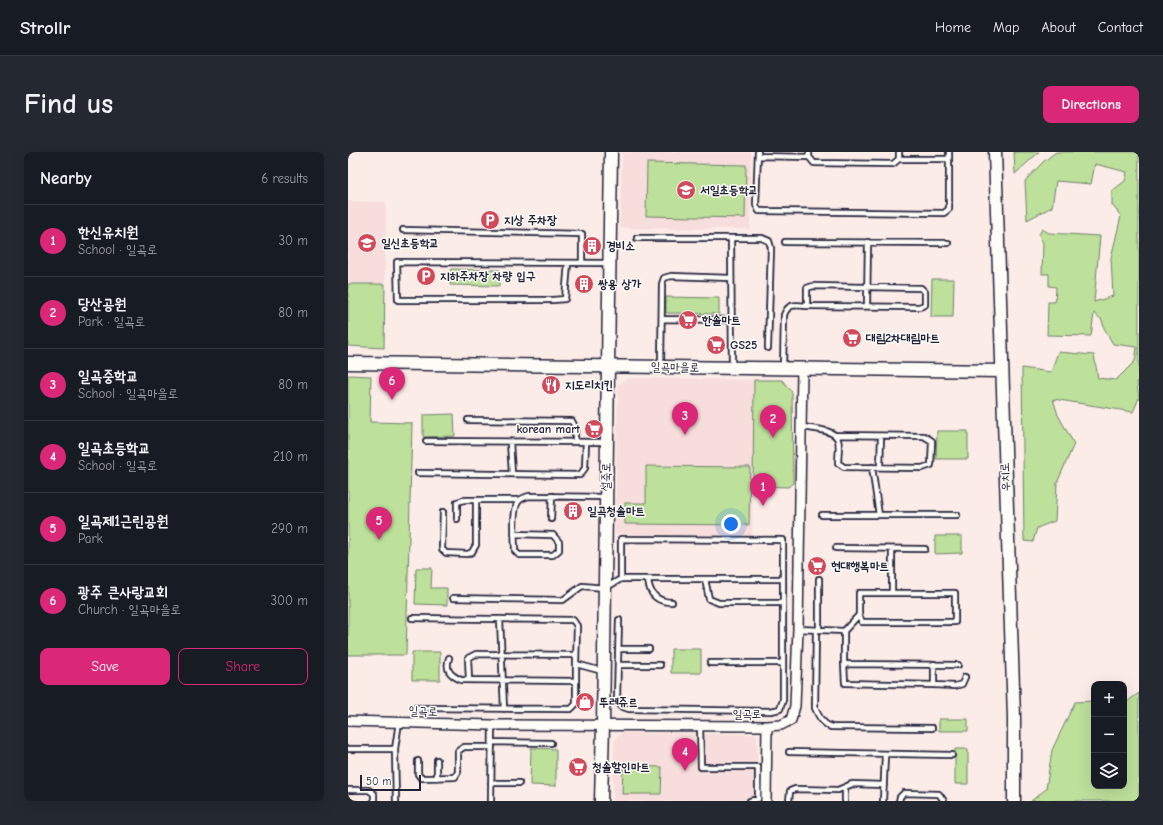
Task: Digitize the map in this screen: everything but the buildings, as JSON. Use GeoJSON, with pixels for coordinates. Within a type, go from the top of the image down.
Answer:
{"type":"FeatureCollection","features":[{"type":"Feature","properties":{"kind":"main road","name":"설죽로"},"geometry":{"type":"LineString","coordinates":[[601,801],[609,366],[611,152]]}},
{"type":"Feature","properties":{"kind":"main road","name":"우치로"},"geometry":{"type":"LineString","coordinates":[[995,152],[1014,717],[1014,801]]}},
{"type":"Feature","properties":{"kind":"main road","name":"일곡마을로"},"geometry":{"type":"LineString","coordinates":[[348,363],[1002,371]]}},
{"type":"Feature","properties":{"kind":"street","name":"일곡로"},"geometry":{"type":"LineString","coordinates":[[348,721],[492,725],[767,726],[781,725],[791,720],[795,706],[798,629],[803,427],[802,368]]}},
{"type":"Feature","properties":{"kind":"street"},"geometry":{"type":"LineString","coordinates":[[766,801],[767,726]]}},
{"type":"Feature","properties":{"kind":"lane"},"geometry":{"type":"LineString","coordinates":[[899,152],[899,159]]}},
{"type":"Feature","properties":{"kind":"lane"},"geometry":{"type":"LineString","coordinates":[[949,152],[949,158],[949,209],[944,213],[759,210],[756,205],[758,154],[809,154],[814,163],[893,164],[899,159],[949,158]]}},
{"type":"Feature","properties":{"kind":"lane"},"geometry":{"type":"LineString","coordinates":[[403,230],[582,234],[582,261]]}},
{"type":"Feature","properties":{"kind":"lane"},"geometry":{"type":"LineString","coordinates":[[637,238],[762,238],[769,241],[771,248],[768,348]]}},
{"type":"Feature","properties":{"kind":"lane"},"geometry":{"type":"LineString","coordinates":[[731,238],[733,320],[732,368]]}},
{"type":"Feature","properties":{"kind":"lane"},"geometry":{"type":"LineString","coordinates":[[786,242],[948,243]]}},
{"type":"Feature","properties":{"kind":"lane"},"geometry":{"type":"LineString","coordinates":[[867,306],[868,242]]}},
{"type":"Feature","properties":{"kind":"lane"},"geometry":{"type":"LineString","coordinates":[[568,263],[565,299],[398,300],[397,262],[568,263],[582,261],[610,263]]}},
{"type":"Feature","properties":{"kind":"lane"},"geometry":{"type":"LineString","coordinates":[[661,366],[662,284],[664,278],[671,276],[731,278]]}},
{"type":"Feature","properties":{"kind":"lane"},"geometry":{"type":"LineString","coordinates":[[784,368],[784,315],[786,308],[791,305],[807,306],[919,307],[925,305],[925,292],[921,288],[813,286],[807,288],[807,306]]}},
{"type":"Feature","properties":{"kind":"lane"},"geometry":{"type":"LineString","coordinates":[[662,319],[733,320]]}},
{"type":"Feature","properties":{"kind":"lane"},"geometry":{"type":"LineString","coordinates":[[468,420],[572,421],[575,428],[575,442]]}},
{"type":"Feature","properties":{"kind":"lane"},"geometry":{"type":"LineString","coordinates":[[803,427],[829,432],[835,435],[924,436],[932,441],[930,465],[922,468],[844,467],[838,463],[838,440],[835,435]]}},
{"type":"Feature","properties":{"kind":"lane"},"geometry":{"type":"LineString","coordinates":[[880,467],[881,436]]}},
{"type":"Feature","properties":{"kind":"lane"},"geometry":{"type":"LineString","coordinates":[[426,441],[607,442]]}},
{"type":"Feature","properties":{"kind":"lane"},"geometry":{"type":"LineString","coordinates":[[510,442],[512,474]]}},
{"type":"Feature","properties":{"kind":"lane"},"geometry":{"type":"LineString","coordinates":[[418,473],[580,475],[585,468],[586,442]]}},
{"type":"Feature","properties":{"kind":"lane"},"geometry":{"type":"LineString","coordinates":[[872,467],[880,515]]}},
{"type":"Feature","properties":{"kind":"lane"},"geometry":{"type":"LineString","coordinates":[[457,519],[457,502],[464,500],[519,500],[529,496],[606,498]]}},
{"type":"Feature","properties":{"kind":"lane"},"geometry":{"type":"LineString","coordinates":[[551,519],[552,496]]}},
{"type":"Feature","properties":{"kind":"lane"},"geometry":{"type":"LineString","coordinates":[[443,512],[442,548],[446,553],[468,554],[472,552],[476,545],[476,500]]}},
{"type":"Feature","properties":{"kind":"lane"},"geometry":{"type":"LineString","coordinates":[[514,534],[553,535],[559,542],[559,550],[553,555],[519,555],[515,551],[514,534],[515,507],[519,500]]}},
{"type":"Feature","properties":{"kind":"lane"},"geometry":{"type":"LineString","coordinates":[[822,515],[957,515]]}},
{"type":"Feature","properties":{"kind":"lane"},"geometry":{"type":"LineString","coordinates":[[619,620],[617,699],[620,706],[629,709],[771,711],[780,709],[783,700],[783,540],[621,539],[621,579]]}},
{"type":"Feature","properties":{"kind":"lane"},"geometry":{"type":"LineString","coordinates":[[836,548],[925,549]]}},
{"type":"Feature","properties":{"kind":"lane"},"geometry":{"type":"LineString","coordinates":[[892,549],[892,594]]}},
{"type":"Feature","properties":{"kind":"lane"},"geometry":{"type":"LineString","coordinates":[[453,598],[563,600],[582,586],[605,588],[621,579],[783,579]]}},
{"type":"Feature","properties":{"kind":"lane"},"geometry":{"type":"LineString","coordinates":[[648,579],[648,589],[654,596],[664,602],[672,602]]}},
{"type":"Feature","properties":{"kind":"lane"},"geometry":{"type":"LineString","coordinates":[[705,579],[709,599],[719,603],[783,603]]}},
{"type":"Feature","properties":{"kind":"lane"},"geometry":{"type":"LineString","coordinates":[[819,579],[815,708],[819,717],[831,727],[932,728]]}},
{"type":"Feature","properties":{"kind":"lane"},"geometry":{"type":"LineString","coordinates":[[859,594],[955,594],[955,622],[862,622],[859,615],[859,594]]}},
{"type":"Feature","properties":{"kind":"lane"},"geometry":{"type":"LineString","coordinates":[[859,615],[844,631],[845,683],[955,686],[962,684],[965,677]]}},
{"type":"Feature","properties":{"kind":"lane"},"geometry":{"type":"LineString","coordinates":[[412,618],[573,620],[577,626],[576,704],[571,709],[416,708]]}},
{"type":"Feature","properties":{"kind":"lane"},"geometry":{"type":"LineString","coordinates":[[500,619],[504,709]]}},
{"type":"Feature","properties":{"kind":"lane"},"geometry":{"type":"LineString","coordinates":[[798,629],[844,631]]}},
{"type":"Feature","properties":{"kind":"lane"},"geometry":{"type":"LineString","coordinates":[[618,649],[649,649]]}},
{"type":"Feature","properties":{"kind":"lane"},"geometry":{"type":"LineString","coordinates":[[469,680],[468,658],[476,654],[576,655]]}},
{"type":"Feature","properties":{"kind":"lane"},"geometry":{"type":"LineString","coordinates":[[449,658],[447,664],[452,676],[461,680],[576,681]]}},
{"type":"Feature","properties":{"kind":"lane"},"geometry":{"type":"LineString","coordinates":[[710,663],[783,663]]}},
{"type":"Feature","properties":{"kind":"lane"},"geometry":{"type":"LineString","coordinates":[[576,664],[604,672]]}},
{"type":"Feature","properties":{"kind":"lane"},"geometry":{"type":"LineString","coordinates":[[844,664],[958,665]]}},
{"type":"Feature","properties":{"kind":"lane"},"geometry":{"type":"LineString","coordinates":[[934,664],[934,685]]}},
{"type":"Feature","properties":{"kind":"lane"},"geometry":{"type":"LineString","coordinates":[[618,665],[660,665]]}},
{"type":"Feature","properties":{"kind":"lane"},"geometry":{"type":"LineString","coordinates":[[396,801],[395,749],[399,722]]}},
{"type":"Feature","properties":{"kind":"lane"},"geometry":{"type":"LineString","coordinates":[[491,801],[492,725]]}},
{"type":"Feature","properties":{"kind":"lane"},"geometry":{"type":"LineString","coordinates":[[700,726],[701,767],[758,767],[758,799],[750,801]]}},
{"type":"Feature","properties":{"kind":"lane"},"geometry":{"type":"LineString","coordinates":[[418,761],[418,774],[421,778],[455,777],[458,772],[458,751],[464,746],[551,743]]}},
{"type":"Feature","properties":{"kind":"lane"},"geometry":{"type":"LineString","coordinates":[[348,749],[395,749]]}},
{"type":"Feature","properties":{"kind":"lane"},"geometry":{"type":"LineString","coordinates":[[789,752],[885,755],[952,755]]}},
{"type":"Feature","properties":{"kind":"lane"},"geometry":{"type":"LineString","coordinates":[[883,801],[885,755]]}},
{"type":"Feature","properties":{"kind":"lane"},"geometry":{"type":"LineString","coordinates":[[437,760],[437,778]]}},
{"type":"Feature","properties":{"kind":"lane"},"geometry":{"type":"LineString","coordinates":[[492,783],[519,783]]}},
{"type":"Feature","properties":{"kind":"lane"},"geometry":{"type":"LineString","coordinates":[[789,801],[790,791],[795,789],[838,790],[852,784],[884,785]]}},
{"type":"Feature","properties":{"kind":"lane"},"geometry":{"type":"LineString","coordinates":[[845,801],[846,787]]}},
{"type":"Feature","properties":{"kind":"lane"},"geometry":{"type":"LineString","coordinates":[[348,790],[369,790],[374,794],[374,801]]}},
{"type":"Feature","properties":{"kind":"lane"},"geometry":{"type":"LineString","coordinates":[[899,801],[900,797],[904,794],[939,794],[944,801]]}},
{"type":"Feature","properties":{"kind":"shaded area","name":"서일초등학교"},"geometry":{"type":"Polygon","coordinates":[[[622,152],[751,152],[750,229],[620,228],[622,152]]]}},
{"type":"Feature","properties":{"kind":"shaded area","name":"일신초등학교"},"geometry":{"type":"Polygon","coordinates":[[[348,201],[386,202],[384,348],[348,346],[348,201]]]}},
{"type":"Feature","properties":{"kind":"shaded area"},"geometry":{"type":"Polygon","coordinates":[[[628,378],[754,380],[752,536],[615,534],[618,385],[628,378]]]}},
{"type":"Feature","properties":{"kind":"shaded area"},"geometry":{"type":"Polygon","coordinates":[[[621,733],[757,734],[758,801],[613,801],[614,741],[621,733]]]}},
{"type":"Feature","properties":{"kind":"green space"},"geometry":{"type":"Polygon","coordinates":[[[1014,152],[1039,152],[1015,174],[1014,152]]]}},
{"type":"Feature","properties":{"kind":"green space"},"geometry":{"type":"Polygon","coordinates":[[[1056,152],[1139,152],[1139,381],[1137,382],[1139,398],[1133,412],[1053,399],[1058,415],[1074,444],[1057,483],[1055,521],[1037,528],[1033,542],[1024,541],[1022,368],[1051,372],[1058,352],[1094,355],[1098,378],[1116,380],[1135,361],[1137,347],[1113,344],[1104,328],[1102,320],[1094,313],[1091,336],[1047,335],[1048,302],[1055,302],[1056,287],[1049,286],[1049,274],[1042,274],[1043,243],[1039,235],[1042,229],[1049,233],[1100,236],[1094,302],[1113,296],[1111,258],[1121,216],[1112,205],[1112,191],[1125,181],[1127,172],[1095,164],[1091,184],[1056,181],[1052,207],[1027,220],[1025,181],[1043,162],[1056,152]]]}},
{"type":"Feature","properties":{"kind":"green space"},"geometry":{"type":"Polygon","coordinates":[[[647,163],[746,165],[745,218],[646,216],[647,163]]]}},
{"type":"Feature","properties":{"kind":"green space"},"geometry":{"type":"Polygon","coordinates":[[[451,269],[500,270],[499,286],[450,285],[451,269]]]}},
{"type":"Feature","properties":{"kind":"green space"},"geometry":{"type":"Polygon","coordinates":[[[932,279],[954,279],[953,317],[931,317],[932,279]]]}},
{"type":"Feature","properties":{"kind":"green space"},"geometry":{"type":"Polygon","coordinates":[[[348,284],[385,284],[384,348],[348,346],[348,284]]]}},
{"type":"Feature","properties":{"kind":"green space"},"geometry":{"type":"Polygon","coordinates":[[[666,297],[719,298],[719,314],[666,313],[666,297]]]}},
{"type":"Feature","properties":{"kind":"green space"},"geometry":{"type":"Polygon","coordinates":[[[348,375],[371,376],[370,422],[412,423],[406,655],[348,655],[348,375]]]}},
{"type":"Feature","properties":{"kind":"green space"},"geometry":{"type":"Polygon","coordinates":[[[754,380],[782,380],[792,392],[793,483],[788,487],[753,486],[754,380]]]}},
{"type":"Feature","properties":{"kind":"green space"},"geometry":{"type":"Polygon","coordinates":[[[454,414],[455,436],[423,437],[423,415],[454,414]]]}},
{"type":"Feature","properties":{"kind":"green space"},"geometry":{"type":"Polygon","coordinates":[[[937,431],[968,431],[968,459],[936,459],[937,431]]]}},
{"type":"Feature","properties":{"kind":"green space"},"geometry":{"type":"Polygon","coordinates":[[[646,466],[750,467],[749,525],[625,524],[625,503],[646,503],[646,466]]]}},
{"type":"Feature","properties":{"kind":"green space"},"geometry":{"type":"Polygon","coordinates":[[[935,536],[962,536],[962,553],[935,554],[935,536]]]}},
{"type":"Feature","properties":{"kind":"green space"},"geometry":{"type":"Polygon","coordinates":[[[416,568],[432,568],[431,588],[447,588],[447,605],[415,604],[416,568]]]}},
{"type":"Feature","properties":{"kind":"green space"},"geometry":{"type":"Polygon","coordinates":[[[671,649],[701,649],[701,673],[671,673],[671,649]]]}},
{"type":"Feature","properties":{"kind":"green space"},"geometry":{"type":"Polygon","coordinates":[[[412,652],[440,652],[440,680],[412,680],[412,652]]]}},
{"type":"Feature","properties":{"kind":"green space"},"geometry":{"type":"Polygon","coordinates":[[[1139,693],[1139,801],[1031,801],[1046,789],[1052,750],[1075,702],[1091,701],[1091,789],[1127,789],[1127,702],[1139,693]]]}},
{"type":"Feature","properties":{"kind":"green space"},"geometry":{"type":"Polygon","coordinates":[[[939,719],[968,719],[968,731],[939,731],[939,719]]]}},
{"type":"Feature","properties":{"kind":"green space"},"geometry":{"type":"Polygon","coordinates":[[[531,748],[556,749],[556,786],[530,785],[531,748]]]}},
{"type":"Feature","properties":{"kind":"green space"},"geometry":{"type":"Polygon","coordinates":[[[955,749],[968,749],[968,784],[955,784],[955,749]]]}},
{"type":"Feature","properties":{"kind":"green space"},"geometry":{"type":"Polygon","coordinates":[[[623,766],[662,767],[661,794],[622,794],[623,766]]]}},
{"type":"Feature","properties":{"kind":"place","name":"서일초등학교"},"geometry":{"type":"Point","coordinates":[686,190]}},
{"type":"Feature","properties":{"kind":"place","name":"지상 주차장"},"geometry":{"type":"Point","coordinates":[490,220]}},
{"type":"Feature","properties":{"kind":"place","name":"일신초등학교"},"geometry":{"type":"Point","coordinates":[367,243]}},
{"type":"Feature","properties":{"kind":"place","name":"경비소"},"geometry":{"type":"Point","coordinates":[592,246]}},
{"type":"Feature","properties":{"kind":"place","name":"지하주차장 차량 입구"},"geometry":{"type":"Point","coordinates":[426,276]}},
{"type":"Feature","properties":{"kind":"place","name":"쌍용 상가"},"geometry":{"type":"Point","coordinates":[584,284]}},
{"type":"Feature","properties":{"kind":"place","name":"한솔마트"},"geometry":{"type":"Point","coordinates":[688,320]}},
{"type":"Feature","properties":{"kind":"place","name":"대림2차대림마트"},"geometry":{"type":"Point","coordinates":[852,338]}},
{"type":"Feature","properties":{"kind":"place","name":"GS25"},"geometry":{"type":"Point","coordinates":[716,345]}},
{"type":"Feature","properties":{"kind":"place","name":"지도리치킨"},"geometry":{"type":"Point","coordinates":[551,385]}},
{"type":"Feature","properties":{"kind":"place","name":"광주 큰사랑교회"},"geometry":{"type":"Point","coordinates":[392,400]}},
{"type":"Feature","properties":{"kind":"place","name":"korean mart"},"geometry":{"type":"Point","coordinates":[594,429]}},
{"type":"Feature","properties":{"kind":"place","name":"일곡중학교"},"geometry":{"type":"Point","coordinates":[685,435]}},
{"type":"Feature","properties":{"kind":"place","name":"당산공원"},"geometry":{"type":"Point","coordinates":[773,438]}},
{"type":"Feature","properties":{"kind":"place","name":"한신유치원"},"geometry":{"type":"Point","coordinates":[763,506]}},
{"type":"Feature","properties":{"kind":"place","name":"일곡청솔마트"},"geometry":{"type":"Point","coordinates":[573,511]}},
{"type":"Feature","properties":{"kind":"place","name":"일곡제1근린공원"},"geometry":{"type":"Point","coordinates":[379,540]}},
{"type":"Feature","properties":{"kind":"place","name":"현대행복마트"},"geometry":{"type":"Point","coordinates":[817,566]}},
{"type":"Feature","properties":{"kind":"place","name":"뚜레쥬르"},"geometry":{"type":"Point","coordinates":[585,702]}},
{"type":"Feature","properties":{"kind":"place","name":"청솔할인마트"},"geometry":{"type":"Point","coordinates":[578,767]}},
{"type":"Feature","properties":{"kind":"place","name":"일곡초등학교"},"geometry":{"type":"Point","coordinates":[685,771]}}]}
